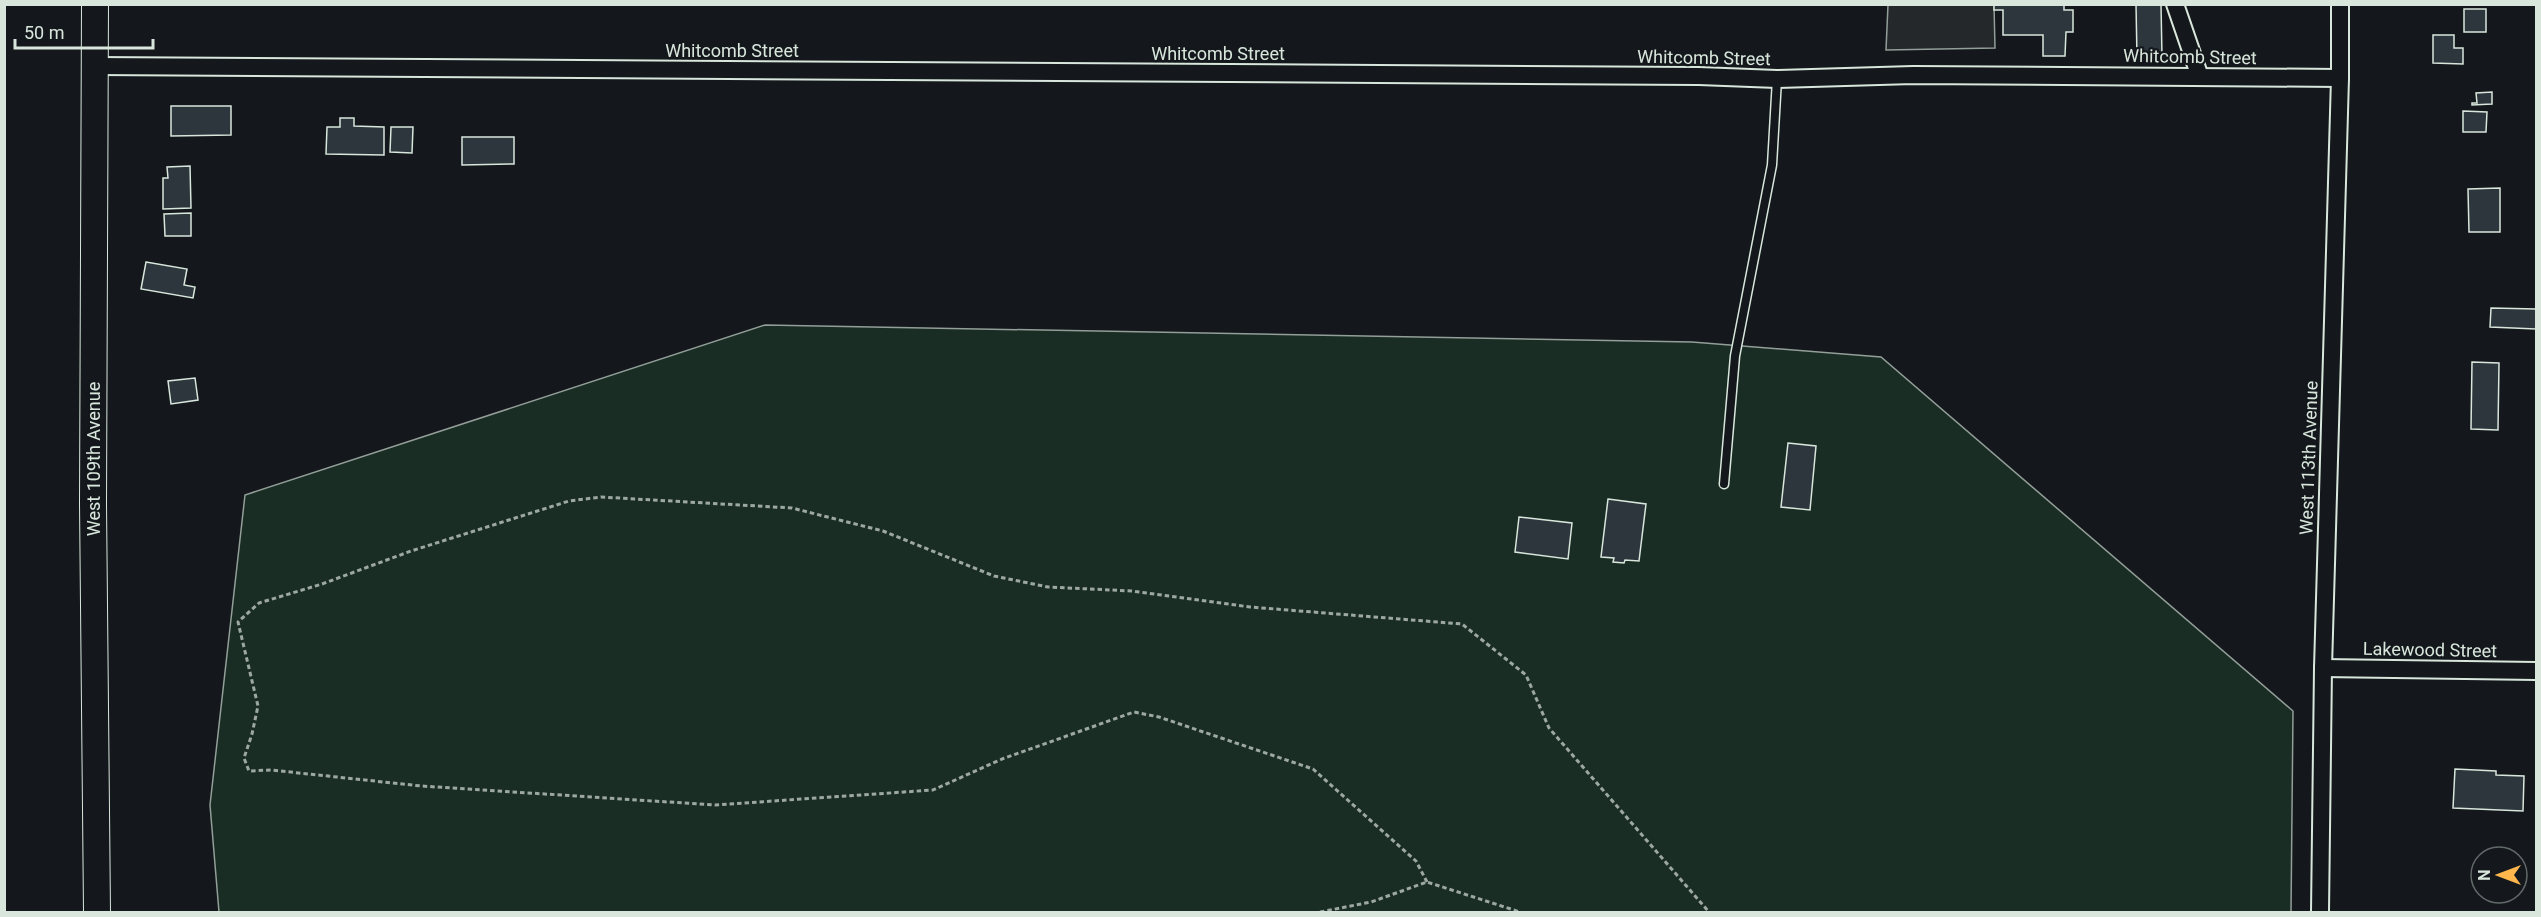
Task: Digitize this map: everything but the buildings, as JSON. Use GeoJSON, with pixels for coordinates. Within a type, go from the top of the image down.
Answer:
{"type":"FeatureCollection","features":[{"type":"Feature","properties":{"kind":"main road","name":"West 109th Avenue"},"geometry":{"type":"LineString","coordinates":[[95,4],[93,503],[97,912]]}},
{"type":"Feature","properties":{"kind":"street"},"geometry":{"type":"LineString","coordinates":[[2175,4],[2200,76]]}},
{"type":"Feature","properties":{"kind":"street","name":"West 113th Avenue"},"geometry":{"type":"LineString","coordinates":[[2320,912],[2323,668],[2340,78],[2340,4]]}},
{"type":"Feature","properties":{"kind":"street","name":"Whitcomb Street"},"geometry":{"type":"LineString","coordinates":[[95,66],[1699,76],[1777,79],[1913,75],[2340,78]]}},
{"type":"Feature","properties":{"kind":"street","name":"Lakewood Street"},"geometry":{"type":"LineString","coordinates":[[2323,668],[2536,671]]}},
{"type":"Feature","properties":{"kind":"lane"},"geometry":{"type":"LineString","coordinates":[[1724,484],[1735,356],[1772,165],[1777,79]]}},
{"type":"Feature","properties":{"kind":"path"},"geometry":{"type":"LineString","coordinates":[[1427,882],[1416,861],[1313,769],[1159,717],[1134,712],[1002,759],[933,790],[715,805],[421,786],[271,770],[249,771],[244,758],[258,706],[238,622],[259,603],[322,584],[411,551],[569,501],[601,497],[792,508],[883,531],[994,576],[1048,587],[1132,591],[1250,607],[1462,624],[1526,675],[1549,728],[1710,912]]}},
{"type":"Feature","properties":{"kind":"path"},"geometry":{"type":"LineString","coordinates":[[1320,912],[1371,902],[1427,882],[1520,912]]}},
{"type":"Feature","properties":{"kind":"green space"},"geometry":{"type":"Polygon","coordinates":[[[765,325],[1692,342],[1881,357],[2293,711],[2291,912],[219,912],[210,805],[245,495],[765,325]]]}},
{"type":"Feature","properties":{"kind":"shaded area"},"geometry":{"type":"Polygon","coordinates":[[[1888,5],[1994,5],[1995,48],[1886,50],[1888,5]]]}}]}
